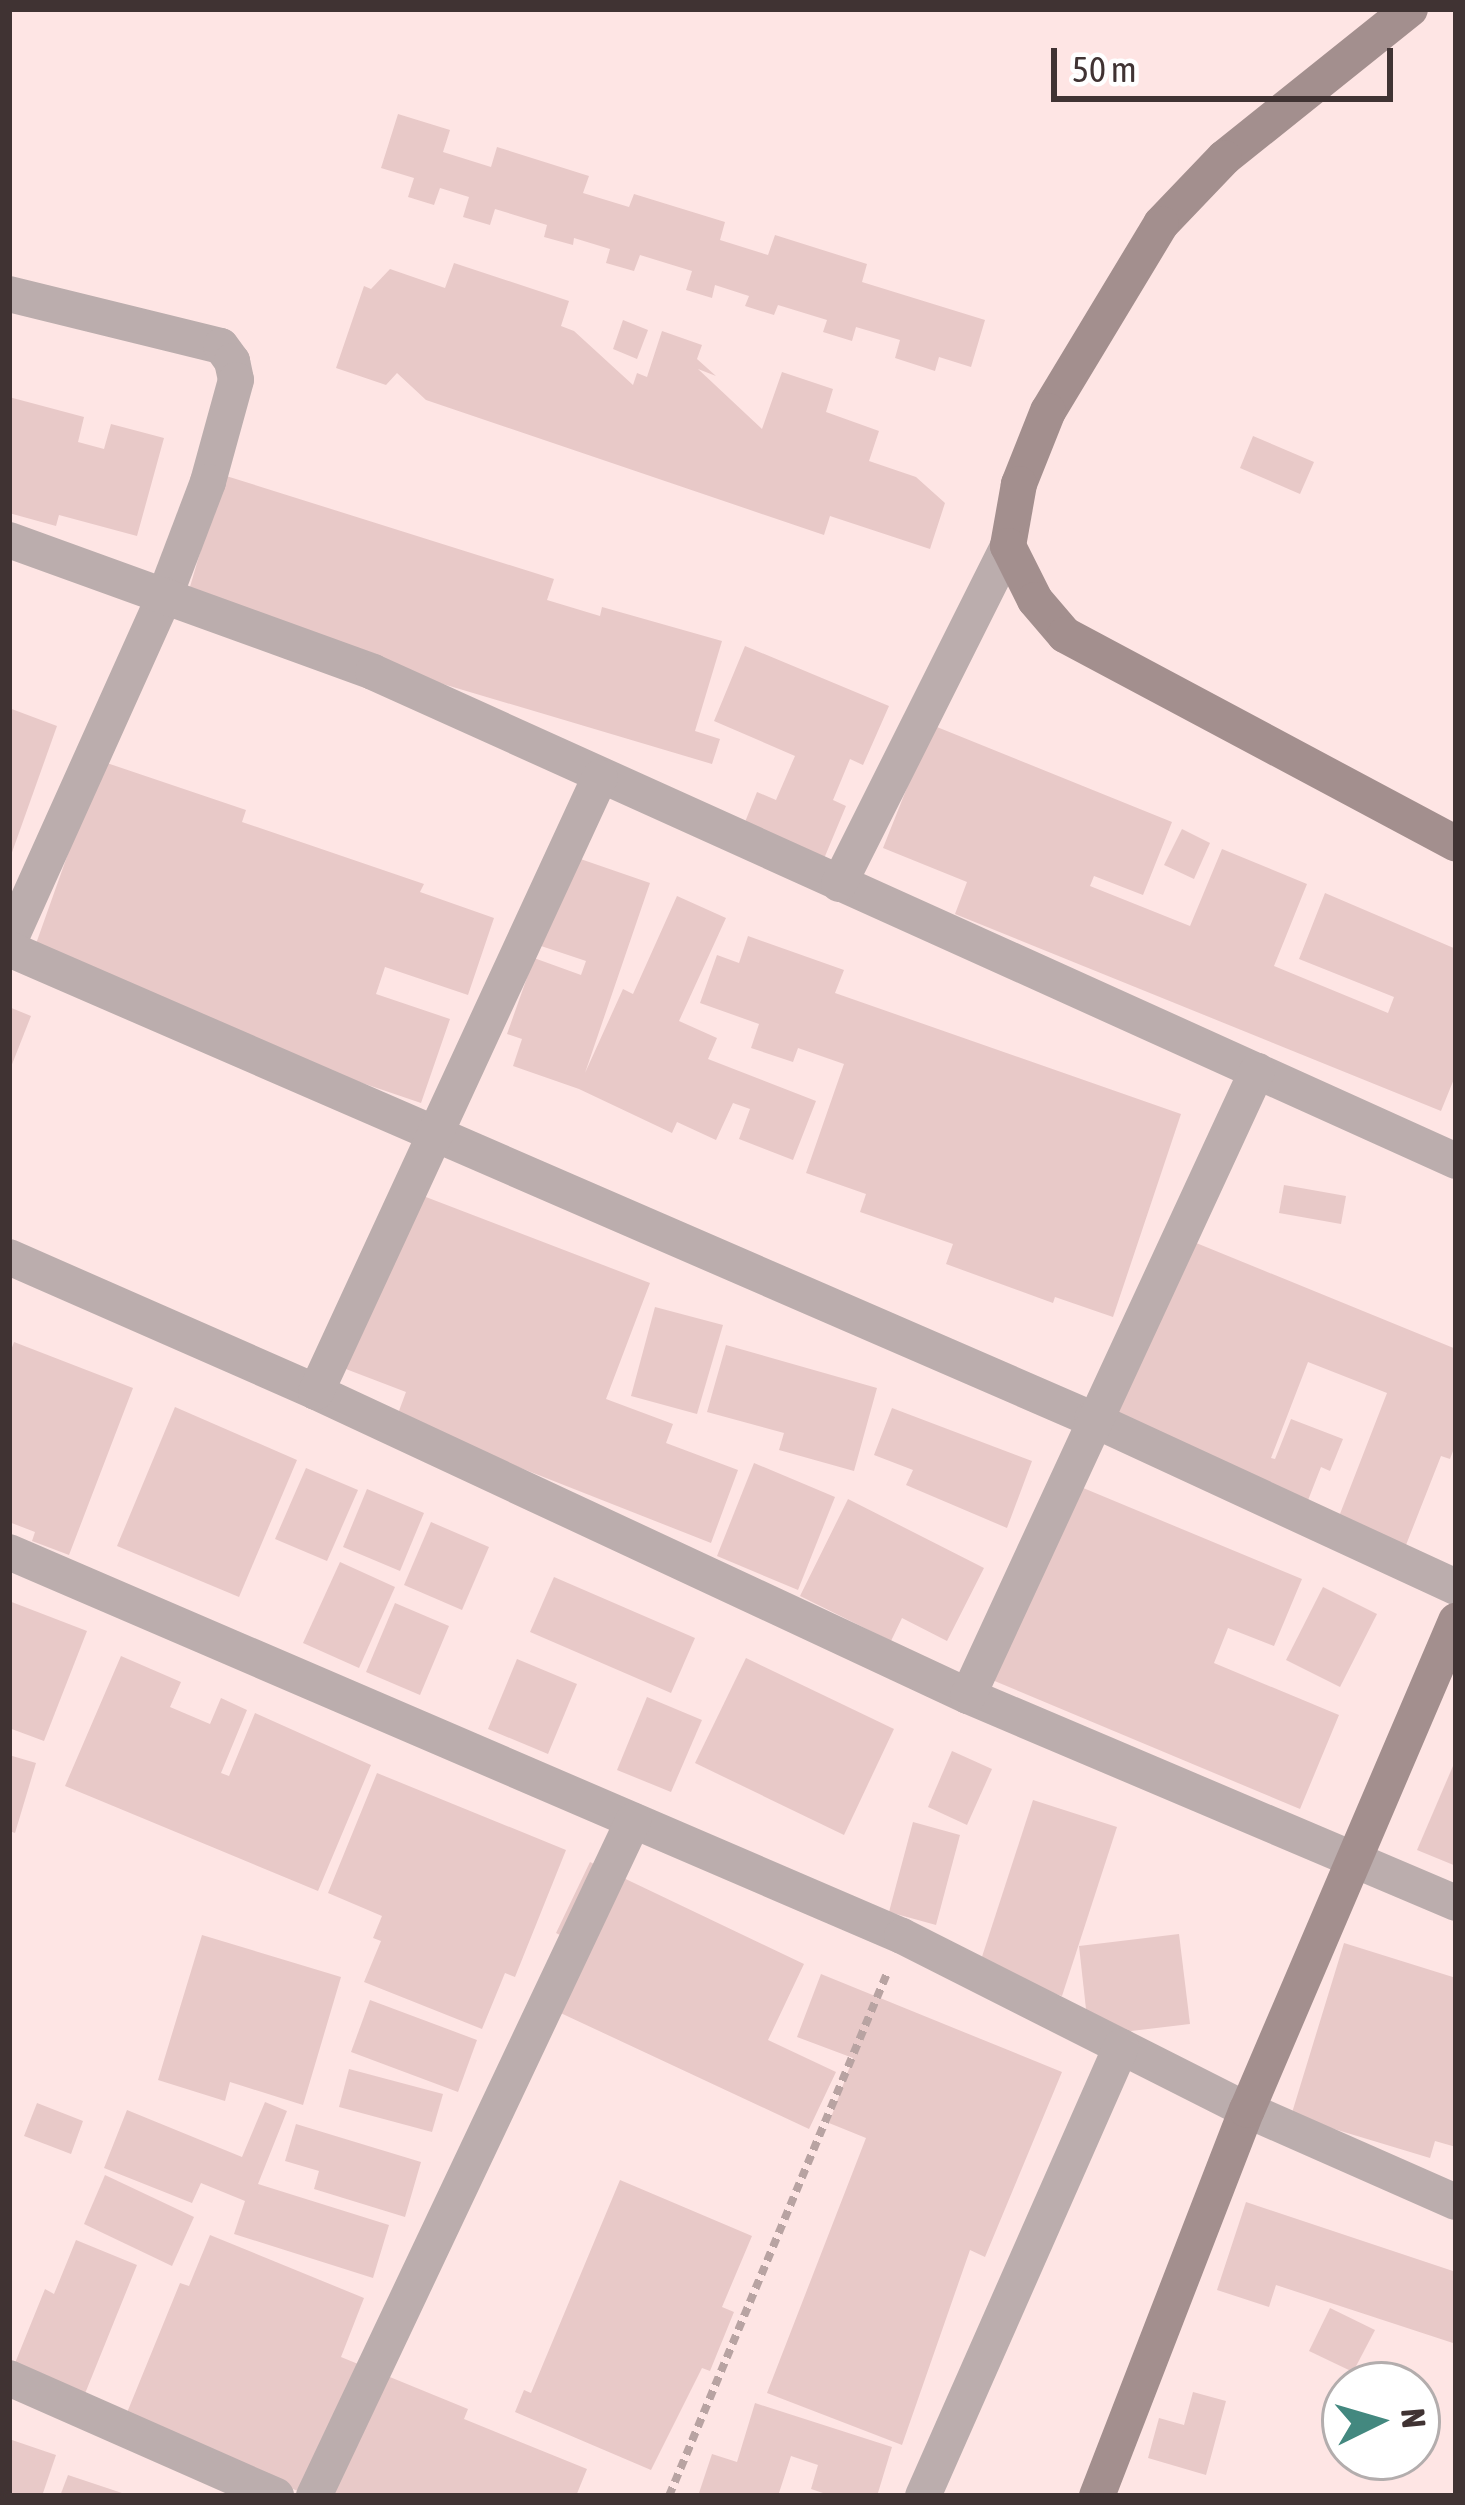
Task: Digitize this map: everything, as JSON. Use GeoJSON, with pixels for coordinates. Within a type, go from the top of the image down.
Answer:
{"type":"FeatureCollection","features":[{"type":"Feature","properties":{"kind":"main road"},"geometry":{"type":"LineString","coordinates":[[1410,9],[1208,172],[1161,224],[1048,411],[1019,484],[1008,545],[1035,600],[1065,635],[1456,844]]}},
{"type":"Feature","properties":{"kind":"main road"},"geometry":{"type":"LineString","coordinates":[[1097,2496],[1352,1856],[1445,1676],[1456,1621]]}},
{"type":"Feature","properties":{"kind":"street"},"geometry":{"type":"LineString","coordinates":[[9,293],[221,346],[232,361],[236,380],[208,482],[165,595],[9,945],[1092,1419],[1456,1587]]}},
{"type":"Feature","properties":{"kind":"street"},"geometry":{"type":"LineString","coordinates":[[9,540],[373,672],[1456,1161]]}},
{"type":"Feature","properties":{"kind":"street"},"geometry":{"type":"LineString","coordinates":[[839,884],[1008,545]]}},
{"type":"Feature","properties":{"kind":"street"},"geometry":{"type":"LineString","coordinates":[[316,1392],[600,777]]}},
{"type":"Feature","properties":{"kind":"street"},"geometry":{"type":"LineString","coordinates":[[968,1696],[1257,1070]]}},
{"type":"Feature","properties":{"kind":"street"},"geometry":{"type":"LineString","coordinates":[[9,1257],[316,1392],[968,1696],[1456,1903]]}},
{"type":"Feature","properties":{"kind":"street"},"geometry":{"type":"LineString","coordinates":[[9,1552],[902,1936],[1247,2110],[1456,2202]]}},
{"type":"Feature","properties":{"kind":"street"},"geometry":{"type":"LineString","coordinates":[[314,2496],[633,1821]]}},
{"type":"Feature","properties":{"kind":"street"},"geometry":{"type":"LineString","coordinates":[[923,2496],[1121,2047]]}},
{"type":"Feature","properties":{"kind":"street"},"geometry":{"type":"LineString","coordinates":[[9,2378],[276,2496]]}},
{"type":"Feature","properties":{"kind":"path"},"geometry":{"type":"LineString","coordinates":[[669,2496],[902,1936]]}},
{"type":"Feature","properties":{"kind":"building"},"geometry":{"type":"Polygon","coordinates":[[[398,114],[450,130],[443,152],[491,167],[497,147],[589,176],[583,193],[629,207],[634,194],[725,222],[720,240],[768,255],[775,235],[867,264],[862,282],[985,320],[971,367],[939,357],[935,371],[895,358],[900,340],[856,327],[852,341],[823,332],[827,320],[778,305],[774,315],[745,306],[749,296],[715,285],[712,298],[686,290],[692,271],[640,255],[634,271],[606,263],[610,249],[574,238],[573,245],[544,237],[547,225],[495,209],[490,225],[463,217],[469,197],[440,188],[434,205],[408,197],[414,178],[381,168],[398,114]]]}},
{"type":"Feature","properties":{"kind":"building"},"geometry":{"type":"Polygon","coordinates":[[[454,263],[569,301],[561,326],[574,331],[633,385],[637,373],[647,377],[662,331],[702,345],[697,359],[716,376],[698,369],[762,429],[782,372],[833,389],[826,412],[879,431],[869,461],[916,477],[945,503],[930,549],[830,516],[824,535],[426,400],[397,373],[386,385],[336,368],[364,286],[371,289],[390,269],[445,288],[454,263]]]}},
{"type":"Feature","properties":{"kind":"building"},"geometry":{"type":"Polygon","coordinates":[[[623,320],[648,330],[637,359],[613,349],[623,320]]]}},
{"type":"Feature","properties":{"kind":"building"},"geometry":{"type":"Polygon","coordinates":[[[9,397],[84,417],[78,442],[104,449],[111,424],[164,438],[137,536],[59,515],[56,526],[9,513],[9,397]]]}},
{"type":"Feature","properties":{"kind":"building"},"geometry":{"type":"Polygon","coordinates":[[[1253,436],[1314,462],[1300,494],[1240,468],[1253,436]]]}},
{"type":"Feature","properties":{"kind":"building"},"geometry":{"type":"Polygon","coordinates":[[[223,475],[554,579],[547,600],[600,616],[602,607],[722,641],[695,731],[720,739],[712,764],[184,607],[223,475]]]}},
{"type":"Feature","properties":{"kind":"building"},"geometry":{"type":"Polygon","coordinates":[[[745,646],[889,706],[863,765],[850,759],[833,800],[846,806],[823,861],[743,827],[757,792],[776,800],[795,756],[714,721],[745,646]]]}},
{"type":"Feature","properties":{"kind":"building"},"geometry":{"type":"Polygon","coordinates":[[[9,708],[57,726],[10,858],[9,858],[9,708]]]}},
{"type":"Feature","properties":{"kind":"building"},"geometry":{"type":"Polygon","coordinates":[[[932,725],[1172,822],[1143,895],[1094,876],[1090,886],[1190,926],[1222,849],[1307,884],[1274,966],[1388,1013],[1394,997],[1299,959],[1325,893],[1456,949],[1456,1074],[1441,1111],[955,914],[967,882],[883,848],[932,725]]]}},
{"type":"Feature","properties":{"kind":"building"},"geometry":{"type":"Polygon","coordinates":[[[101,761],[246,810],[242,822],[424,884],[420,892],[494,918],[468,995],[385,967],[376,994],[450,1019],[421,1103],[27,969],[101,761]]]}},
{"type":"Feature","properties":{"kind":"building"},"geometry":{"type":"Polygon","coordinates":[[[1182,829],[1210,843],[1194,879],[1164,865],[1182,829]]]}},
{"type":"Feature","properties":{"kind":"building"},"geometry":{"type":"Polygon","coordinates":[[[566,854],[650,883],[585,1073],[623,989],[633,994],[677,896],[726,918],[679,1021],[717,1038],[708,1059],[816,1101],[793,1160],[739,1139],[750,1109],[733,1103],[716,1140],[677,1122],[672,1133],[579,1089],[513,1066],[522,1039],[507,1034],[534,958],[581,975],[586,961],[535,944],[566,854]]]}},
{"type":"Feature","properties":{"kind":"building"},"geometry":{"type":"Polygon","coordinates":[[[748,936],[844,970],[835,993],[1181,1114],[1113,1317],[1055,1297],[1053,1303],[946,1264],[953,1244],[860,1212],[866,1194],[806,1173],[844,1064],[798,1048],[793,1062],[751,1048],[759,1024],[700,1003],[717,955],[739,963],[748,936]]]}},
{"type":"Feature","properties":{"kind":"building"},"geometry":{"type":"Polygon","coordinates":[[[9,1007],[31,1016],[9,1072],[9,1007]]]}},
{"type":"Feature","properties":{"kind":"building"},"geometry":{"type":"Polygon","coordinates":[[[1284,1185],[1346,1196],[1341,1224],[1279,1213],[1284,1185]]]}},
{"type":"Feature","properties":{"kind":"building"},"geometry":{"type":"Polygon","coordinates":[[[405,1189],[650,1283],[606,1399],[673,1424],[666,1443],[738,1470],[711,1543],[396,1419],[406,1392],[338,1366],[405,1189]]]}},
{"type":"Feature","properties":{"kind":"building"},"geometry":{"type":"Polygon","coordinates":[[[1184,1238],[1456,1349],[1456,1443],[1450,1459],[1441,1456],[1406,1545],[1338,1519],[1387,1393],[1308,1362],[1271,1458],[1275,1459],[1291,1419],[1343,1439],[1330,1471],[1321,1467],[1303,1513],[1109,1414],[1184,1238]]]}},
{"type":"Feature","properties":{"kind":"building"},"geometry":{"type":"Polygon","coordinates":[[[655,1307],[723,1325],[697,1414],[631,1396],[655,1307]]]}},
{"type":"Feature","properties":{"kind":"building"},"geometry":{"type":"Polygon","coordinates":[[[14,1342],[133,1388],[69,1555],[32,1541],[35,1532],[9,1522],[9,1356],[14,1342]]]}},
{"type":"Feature","properties":{"kind":"building"},"geometry":{"type":"Polygon","coordinates":[[[726,1345],[877,1388],[854,1471],[779,1450],[784,1433],[707,1412],[726,1345]]]}},
{"type":"Feature","properties":{"kind":"building"},"geometry":{"type":"Polygon","coordinates":[[[175,1407],[297,1460],[239,1597],[117,1546],[175,1407]]]}},
{"type":"Feature","properties":{"kind":"building"},"geometry":{"type":"Polygon","coordinates":[[[892,1408],[1032,1461],[1007,1528],[906,1485],[913,1470],[874,1455],[892,1408]]]}},
{"type":"Feature","properties":{"kind":"building"},"geometry":{"type":"Polygon","coordinates":[[[754,1463],[835,1497],[798,1590],[717,1556],[754,1463]]]}},
{"type":"Feature","properties":{"kind":"building"},"geometry":{"type":"Polygon","coordinates":[[[306,1468],[358,1490],[327,1561],[275,1539],[306,1468]]]}},
{"type":"Feature","properties":{"kind":"building"},"geometry":{"type":"Polygon","coordinates":[[[1076,1485],[1302,1579],[1274,1646],[1228,1628],[1214,1663],[1339,1715],[1300,1809],[973,1672],[1076,1485]]]}},
{"type":"Feature","properties":{"kind":"building"},"geometry":{"type":"Polygon","coordinates":[[[367,1489],[424,1513],[400,1571],[343,1547],[367,1489]]]}},
{"type":"Feature","properties":{"kind":"building"},"geometry":{"type":"Polygon","coordinates":[[[848,1499],[984,1568],[947,1641],[902,1618],[891,1641],[800,1596],[848,1499]]]}},
{"type":"Feature","properties":{"kind":"building"},"geometry":{"type":"Polygon","coordinates":[[[431,1522],[489,1547],[462,1610],[404,1585],[431,1522]]]}},
{"type":"Feature","properties":{"kind":"building"},"geometry":{"type":"Polygon","coordinates":[[[340,1562],[395,1587],[359,1668],[303,1643],[340,1562]]]}},
{"type":"Feature","properties":{"kind":"building"},"geometry":{"type":"Polygon","coordinates":[[[554,1577],[695,1638],[671,1693],[530,1632],[554,1577]]]}},
{"type":"Feature","properties":{"kind":"building"},"geometry":{"type":"Polygon","coordinates":[[[1323,1587],[1377,1614],[1340,1687],[1286,1660],[1323,1587]]]}},
{"type":"Feature","properties":{"kind":"building"},"geometry":{"type":"Polygon","coordinates":[[[9,1601],[87,1631],[44,1741],[9,1728],[9,1601]]]}},
{"type":"Feature","properties":{"kind":"building"},"geometry":{"type":"Polygon","coordinates":[[[395,1603],[449,1626],[420,1695],[366,1672],[395,1603]]]}},
{"type":"Feature","properties":{"kind":"building"},"geometry":{"type":"Polygon","coordinates":[[[121,1656],[181,1682],[170,1707],[210,1724],[221,1698],[247,1710],[221,1773],[229,1776],[255,1713],[371,1765],[318,1891],[65,1786],[121,1656]]]}},
{"type":"Feature","properties":{"kind":"building"},"geometry":{"type":"Polygon","coordinates":[[[746,1658],[894,1729],[844,1835],[695,1763],[746,1658]]]}},
{"type":"Feature","properties":{"kind":"building"},"geometry":{"type":"Polygon","coordinates":[[[517,1659],[577,1684],[548,1754],[488,1729],[517,1659]]]}},
{"type":"Feature","properties":{"kind":"building"},"geometry":{"type":"Polygon","coordinates":[[[647,1697],[702,1720],[671,1792],[617,1770],[647,1697]]]}},
{"type":"Feature","properties":{"kind":"building"},"geometry":{"type":"Polygon","coordinates":[[[952,1751],[992,1769],[967,1825],[928,1807],[952,1751]]]}},
{"type":"Feature","properties":{"kind":"building"},"geometry":{"type":"Polygon","coordinates":[[[9,1755],[36,1763],[15,1833],[9,1831],[9,1755]]]}},
{"type":"Feature","properties":{"kind":"building"},"geometry":{"type":"Polygon","coordinates":[[[1456,1759],[1456,1866],[1417,1850],[1456,1759]]]}},
{"type":"Feature","properties":{"kind":"building"},"geometry":{"type":"Polygon","coordinates":[[[377,1773],[566,1850],[515,1977],[505,1973],[482,2029],[364,1982],[381,1941],[373,1938],[382,1916],[328,1893],[377,1773]]]}},
{"type":"Feature","properties":{"kind":"building"},"geometry":{"type":"Polygon","coordinates":[[[1033,1800],[1117,1827],[1062,1996],[978,1969],[1033,1800]]]}},
{"type":"Feature","properties":{"kind":"building"},"geometry":{"type":"Polygon","coordinates":[[[913,1822],[960,1835],[936,1925],[889,1912],[913,1822]]]}},
{"type":"Feature","properties":{"kind":"building"},"geometry":{"type":"Polygon","coordinates":[[[590,1862],[804,1964],[768,2040],[836,2072],[809,2129],[537,2002],[568,1939],[556,1933],[590,1862]]]}},
{"type":"Feature","properties":{"kind":"building"},"geometry":{"type":"Polygon","coordinates":[[[1179,1934],[1190,2024],[1089,2036],[1079,1946],[1179,1934]]]}},
{"type":"Feature","properties":{"kind":"building"},"geometry":{"type":"Polygon","coordinates":[[[202,1935],[341,1977],[303,2105],[230,2082],[225,2101],[158,2080],[202,1935]]]}},
{"type":"Feature","properties":{"kind":"building"},"geometry":{"type":"Polygon","coordinates":[[[1344,1943],[1456,1978],[1456,2147],[1435,2141],[1430,2158],[1291,2116],[1344,1943]]]}},
{"type":"Feature","properties":{"kind":"building"},"geometry":{"type":"Polygon","coordinates":[[[821,1974],[1062,2072],[985,2257],[970,2250],[902,2445],[767,2393],[866,2138],[829,2123],[853,2058],[797,2037],[821,1974]]]}},
{"type":"Feature","properties":{"kind":"building"},"geometry":{"type":"Polygon","coordinates":[[[370,2000],[477,2040],[458,2092],[351,2052],[370,2000]]]}},
{"type":"Feature","properties":{"kind":"building"},"geometry":{"type":"Polygon","coordinates":[[[349,2069],[443,2094],[432,2132],[339,2107],[349,2069]]]}},
{"type":"Feature","properties":{"kind":"building"},"geometry":{"type":"Polygon","coordinates":[[[265,2102],[287,2111],[258,2184],[389,2225],[373,2278],[234,2234],[245,2201],[201,2183],[192,2203],[104,2168],[127,2110],[242,2157],[265,2102]]]}},
{"type":"Feature","properties":{"kind":"building"},"geometry":{"type":"Polygon","coordinates":[[[37,2103],[83,2121],[71,2154],[24,2136],[37,2103]]]}},
{"type":"Feature","properties":{"kind":"building"},"geometry":{"type":"Polygon","coordinates":[[[296,2124],[421,2162],[405,2217],[314,2189],[319,2171],[285,2161],[296,2124]]]}},
{"type":"Feature","properties":{"kind":"building"},"geometry":{"type":"Polygon","coordinates":[[[105,2175],[194,2217],[172,2266],[84,2224],[105,2175]]]}},
{"type":"Feature","properties":{"kind":"building"},"geometry":{"type":"Polygon","coordinates":[[[620,2180],[752,2236],[722,2307],[734,2312],[710,2371],[702,2368],[651,2470],[515,2412],[524,2390],[531,2393],[620,2180]]]}},
{"type":"Feature","properties":{"kind":"building"},"geometry":{"type":"Polygon","coordinates":[[[1246,2202],[1456,2272],[1456,2344],[1276,2285],[1269,2307],[1217,2290],[1246,2202]]]}},
{"type":"Feature","properties":{"kind":"building"},"geometry":{"type":"Polygon","coordinates":[[[210,2235],[364,2298],[341,2357],[468,2409],[464,2419],[587,2469],[576,2496],[310,2496],[124,2420],[180,2283],[189,2286],[210,2235]]]}},
{"type":"Feature","properties":{"kind":"building"},"geometry":{"type":"Polygon","coordinates":[[[76,2240],[137,2265],[84,2396],[13,2368],[45,2289],[54,2294],[76,2240]]]}},
{"type":"Feature","properties":{"kind":"building"},"geometry":{"type":"Polygon","coordinates":[[[1330,2308],[1375,2330],[1359,2361],[1330,2361],[1309,2351],[1330,2308]]]}},
{"type":"Feature","properties":{"kind":"building"},"geometry":{"type":"Polygon","coordinates":[[[1193,2392],[1226,2401],[1206,2475],[1148,2458],[1159,2418],[1184,2425],[1193,2392]]]}},
{"type":"Feature","properties":{"kind":"building"},"geometry":{"type":"Polygon","coordinates":[[[755,2403],[892,2447],[877,2496],[832,2496],[811,2489],[818,2465],[791,2456],[778,2496],[698,2496],[712,2454],[737,2462],[755,2403]]]}},
{"type":"Feature","properties":{"kind":"building"},"geometry":{"type":"Polygon","coordinates":[[[9,2439],[56,2455],[42,2496],[9,2496],[9,2439]]]}},
{"type":"Feature","properties":{"kind":"building"},"geometry":{"type":"Polygon","coordinates":[[[68,2475],[128,2495],[128,2496],[60,2496],[68,2475]]]}}]}
